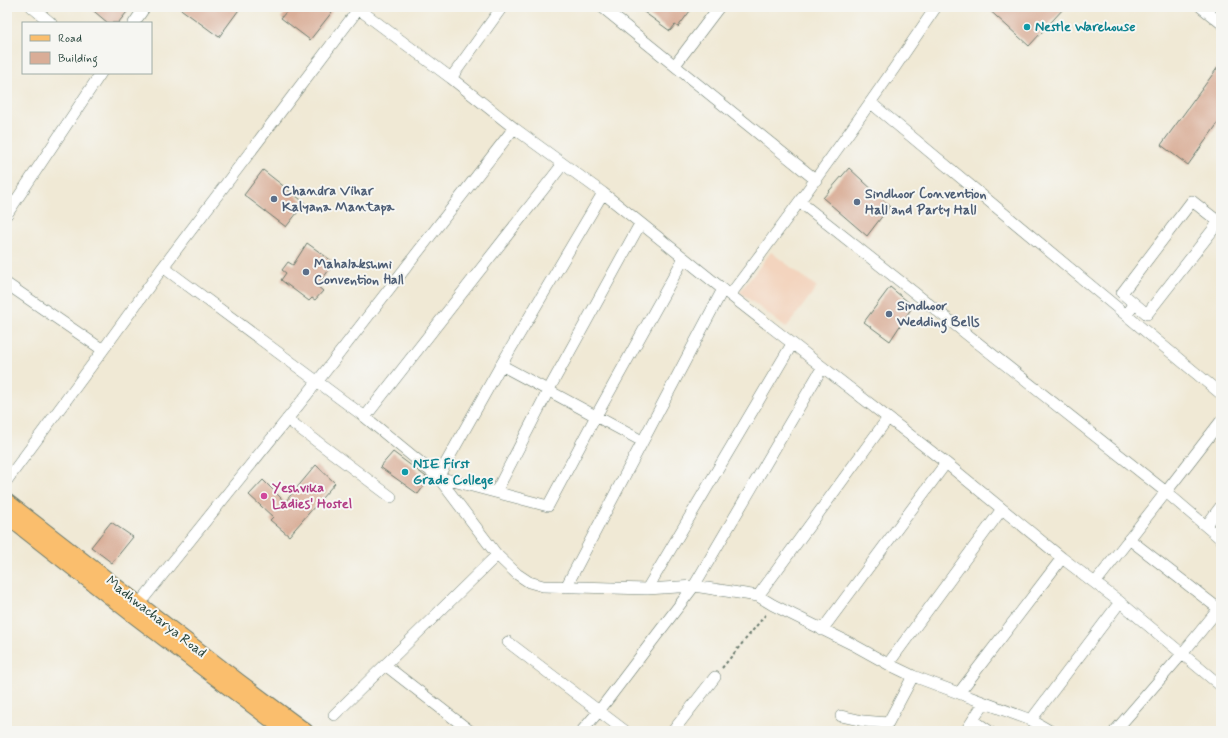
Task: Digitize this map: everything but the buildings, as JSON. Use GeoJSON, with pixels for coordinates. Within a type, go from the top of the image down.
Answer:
{"type":"FeatureCollection","features":[{"type":"Feature","properties":{"kind":"main road","name":"Madhwacharya Road"},"geometry":{"type":"LineString","coordinates":[[7,501],[135,609],[285,731]]}},
{"type":"Feature","properties":{"kind":"main road","name":"Madhwacharya Road"},"geometry":{"type":"LineString","coordinates":[[7,517],[306,731]]}},
{"type":"Feature","properties":{"kind":"street"},"geometry":{"type":"LineString","coordinates":[[32,7],[50,22]]}},
{"type":"Feature","properties":{"kind":"street"},"geometry":{"type":"LineString","coordinates":[[135,22],[145,7]]}},
{"type":"Feature","properties":{"kind":"street"},"geometry":{"type":"LineString","coordinates":[[451,78],[502,7]]}},
{"type":"Feature","properties":{"kind":"street"},"geometry":{"type":"LineString","coordinates":[[602,7],[816,180]]}},
{"type":"Feature","properties":{"kind":"street"},"geometry":{"type":"LineString","coordinates":[[675,65],[719,7]]}},
{"type":"Feature","properties":{"kind":"street"},"geometry":{"type":"LineString","coordinates":[[566,587],[642,441],[726,292],[800,202],[871,103],[936,7]]}},
{"type":"Feature","properties":{"kind":"street"},"geometry":{"type":"LineString","coordinates":[[1201,7],[1221,23]]}},
{"type":"Feature","properties":{"kind":"street"},"geometry":{"type":"LineString","coordinates":[[7,480],[163,267],[358,8],[451,78],[514,128],[602,193],[822,368],[946,463],[1062,558],[1120,602],[1221,686]]}},
{"type":"Feature","properties":{"kind":"street"},"geometry":{"type":"LineString","coordinates":[[7,214],[100,74]]}},
{"type":"Feature","properties":{"kind":"street"},"geometry":{"type":"LineString","coordinates":[[871,103],[1221,394]]}},
{"type":"Feature","properties":{"kind":"street"},"geometry":{"type":"LineString","coordinates":[[135,609],[288,419],[514,128]]}},
{"type":"Feature","properties":{"kind":"street"},"geometry":{"type":"LineString","coordinates":[[365,417],[563,164]]}},
{"type":"Feature","properties":{"kind":"street"},"geometry":{"type":"LineString","coordinates":[[438,477],[501,365],[602,193]]}},
{"type":"Feature","properties":{"kind":"street"},"geometry":{"type":"LineString","coordinates":[[1192,201],[1219,222],[1147,314],[1135,304],[1122,293],[1192,201]]}},
{"type":"Feature","properties":{"kind":"street"},"geometry":{"type":"LineString","coordinates":[[800,202],[1166,492],[1221,539]]}},
{"type":"Feature","properties":{"kind":"street"},"geometry":{"type":"LineString","coordinates":[[496,492],[548,391],[640,224]]}},
{"type":"Feature","properties":{"kind":"street"},"geometry":{"type":"LineString","coordinates":[[438,477],[548,506],[684,258]]}},
{"type":"Feature","properties":{"kind":"street"},"geometry":{"type":"LineString","coordinates":[[163,267],[365,417],[438,477],[497,555],[517,574],[529,582],[543,586],[647,589],[694,586],[758,596],[913,676],[1031,720],[1050,731]]}},
{"type":"Feature","properties":{"kind":"street"},"geometry":{"type":"LineString","coordinates":[[7,284],[103,350]]}},
{"type":"Feature","properties":{"kind":"street"},"geometry":{"type":"LineString","coordinates":[[1126,315],[1135,304]]}},
{"type":"Feature","properties":{"kind":"street"},"geometry":{"type":"LineString","coordinates":[[647,589],[792,344]]}},
{"type":"Feature","properties":{"kind":"street"},"geometry":{"type":"LineString","coordinates":[[501,365],[642,441]]}},
{"type":"Feature","properties":{"kind":"street"},"geometry":{"type":"LineString","coordinates":[[582,731],[599,712],[694,586],[822,368]]}},
{"type":"Feature","properties":{"kind":"street"},"geometry":{"type":"LineString","coordinates":[[758,596],[888,418]]}},
{"type":"Feature","properties":{"kind":"street"},"geometry":{"type":"LineString","coordinates":[[288,419],[391,497]]}},
{"type":"Feature","properties":{"kind":"street"},"geometry":{"type":"LineString","coordinates":[[1095,583],[1221,421]]}},
{"type":"Feature","properties":{"kind":"street"},"geometry":{"type":"LineString","coordinates":[[822,630],[946,463]]}},
{"type":"Feature","properties":{"kind":"street"},"geometry":{"type":"LineString","coordinates":[[1206,526],[1221,506]]}},
{"type":"Feature","properties":{"kind":"street"},"geometry":{"type":"LineString","coordinates":[[888,664],[1002,510]]}},
{"type":"Feature","properties":{"kind":"street"},"geometry":{"type":"LineString","coordinates":[[1115,731],[1182,654],[1220,607],[1129,539]]}},
{"type":"Feature","properties":{"kind":"street"},"geometry":{"type":"LineString","coordinates":[[334,715],[497,555]]}},
{"type":"Feature","properties":{"kind":"street"},"geometry":{"type":"LineString","coordinates":[[959,693],[1062,558]]}},
{"type":"Feature","properties":{"kind":"street"},"geometry":{"type":"LineString","coordinates":[[1031,720],[1120,602]]}},
{"type":"Feature","properties":{"kind":"street"},"geometry":{"type":"LineString","coordinates":[[508,642],[625,731]]}},
{"type":"Feature","properties":{"kind":"street"},"geometry":{"type":"LineString","coordinates":[[385,665],[470,731]]}},
{"type":"Feature","properties":{"kind":"street"},"geometry":{"type":"LineString","coordinates":[[841,716],[863,721],[888,723],[913,676]]}},
{"type":"Feature","properties":{"kind":"street"},"geometry":{"type":"LineString","coordinates":[[673,731],[715,677]]}},
{"type":"Feature","properties":{"kind":"street"},"geometry":{"type":"LineString","coordinates":[[966,731],[984,703]]}},
{"type":"Feature","properties":{"kind":"street"},"geometry":{"type":"LineString","coordinates":[[973,720],[989,731]]}},
{"type":"Feature","properties":{"kind":"path"},"geometry":{"type":"LineString","coordinates":[[715,677],[773,605]]}},
{"type":"Feature","properties":{"kind":"shaded area"},"geometry":{"type":"Polygon","coordinates":[[[771,252],[817,287],[786,328],[740,292],[771,252]]]}},
{"type":"Feature","properties":{"kind":"place","name":"Nestle Warehouse"},"geometry":{"type":"Point","coordinates":[1027,27]}},
{"type":"Feature","properties":{"kind":"place","name":"Chandra Vihar Kalyana Mantapa"},"geometry":{"type":"Point","coordinates":[274,199]}},
{"type":"Feature","properties":{"kind":"place","name":"Sindhoor Convention Hall and Party Hall"},"geometry":{"type":"Point","coordinates":[857,202]}},
{"type":"Feature","properties":{"kind":"place","name":"Mahalakshmi Convention Hall"},"geometry":{"type":"Point","coordinates":[306,272]}},
{"type":"Feature","properties":{"kind":"place","name":"Sindhoor Wedding Bells"},"geometry":{"type":"Point","coordinates":[889,314]}},
{"type":"Feature","properties":{"kind":"place","name":"NIE First Grade College"},"geometry":{"type":"Point","coordinates":[405,472]}},
{"type":"Feature","properties":{"kind":"place","name":"Yeshvika Ladies' Hostel"},"geometry":{"type":"Point","coordinates":[264,496]}}]}
